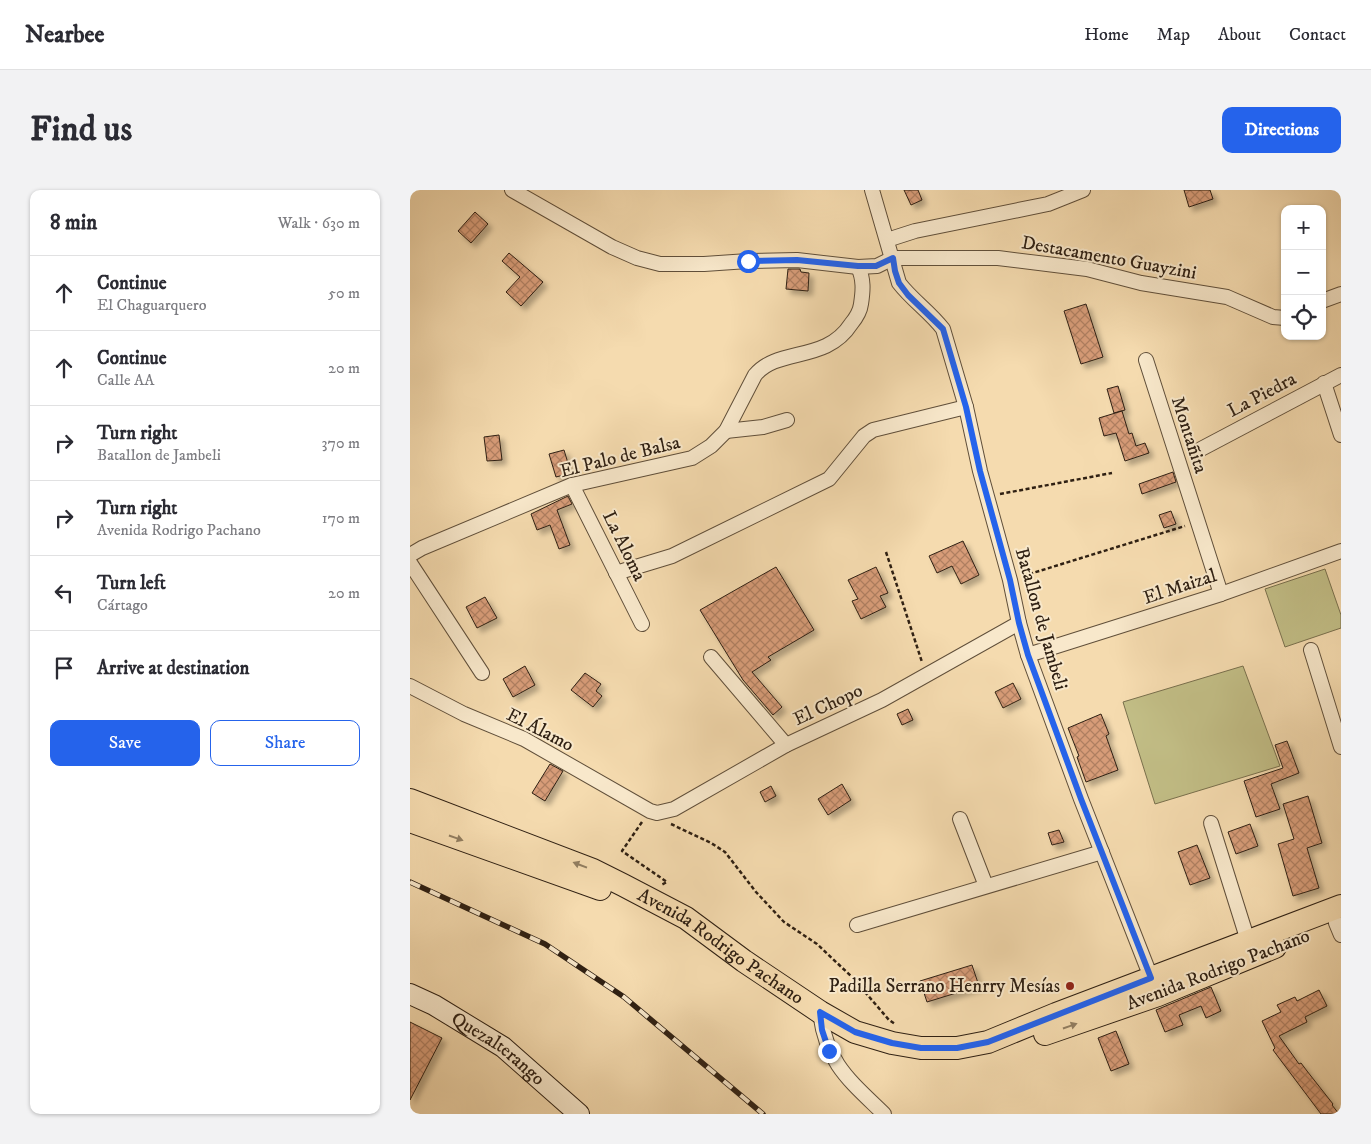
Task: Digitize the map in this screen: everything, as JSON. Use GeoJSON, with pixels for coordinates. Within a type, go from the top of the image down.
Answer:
{"type":"FeatureCollection","features":[{"type":"Feature","properties":{"kind":"main road","name":"Avenida Rodrigo Pachano"},"geometry":{"type":"LineString","coordinates":[[410,800],[592,870],[686,918],[821,1021]]}},
{"type":"Feature","properties":{"kind":"main road","name":"Avenida Rodrigo Pachano"},"geometry":{"type":"LineString","coordinates":[[410,821],[614,894],[680,930],[821,1021],[892,1043],[921,1048],[957,1048],[988,1042],[1340,922]]}},
{"type":"Feature","properties":{"kind":"main road","name":"Avenida Rodrigo Pachano"},"geometry":{"type":"LineString","coordinates":[[1155,986],[1248,941],[1340,922]]}},
{"type":"Feature","properties":{"kind":"street","name":"Destacamento Guayzini"},"geometry":{"type":"LineString","coordinates":[[512,190],[612,247],[637,258],[660,264],[797,260],[876,266],[893,258],[998,258],[1087,269],[1142,283],[1227,297],[1274,318],[1281,318]]}},
{"type":"Feature","properties":{"kind":"street","name":"Batallon de Jambeli"},"geometry":{"type":"LineString","coordinates":[[872,190],[899,283],[908,295],[943,329],[966,407],[986,497],[1010,580],[1028,655],[1155,986]]}},
{"type":"Feature","properties":{"kind":"street"},"geometry":{"type":"LineString","coordinates":[[887,240],[915,231],[1048,204],[1082,190]]}},
{"type":"Feature","properties":{"kind":"street","name":"El Palo de Balsa"},"geometry":{"type":"LineString","coordinates":[[410,555],[422,548],[572,485],[692,458],[710,446],[726,431],[760,369],[768,364],[831,344],[846,333],[860,311],[863,291],[862,274],[858,266]]}},
{"type":"Feature","properties":{"kind":"street"},"geometry":{"type":"LineString","coordinates":[[1326,300],[1341,294]]}},
{"type":"Feature","properties":{"kind":"street","name":"Montañita"},"geometry":{"type":"LineString","coordinates":[[1146,360],[1221,594]]}},
{"type":"Feature","properties":{"kind":"street","name":"La Piedra"},"geometry":{"type":"LineString","coordinates":[[1202,449],[1341,375]]}},
{"type":"Feature","properties":{"kind":"street"},"geometry":{"type":"LineString","coordinates":[[1324,384],[1341,435]]}},
{"type":"Feature","properties":{"kind":"street"},"geometry":{"type":"LineString","coordinates":[[616,573],[672,556],[829,479],[864,436],[873,430],[966,407]]}},
{"type":"Feature","properties":{"kind":"street"},"geometry":{"type":"LineString","coordinates":[[726,431],[763,427],[787,420]]}},
{"type":"Feature","properties":{"kind":"street","name":"La Aloma"},"geometry":{"type":"LineString","coordinates":[[572,485],[642,624]]}},
{"type":"Feature","properties":{"kind":"street","name":"El Maizal"},"geometry":{"type":"LineString","coordinates":[[1028,655],[1221,594],[1341,550]]}},
{"type":"Feature","properties":{"kind":"street"},"geometry":{"type":"LineString","coordinates":[[410,563],[482,674]]}},
{"type":"Feature","properties":{"kind":"street","name":"El Chopo"},"geometry":{"type":"LineString","coordinates":[[650,811],[657,813],[674,809],[786,745],[882,700],[1019,623]]}},
{"type":"Feature","properties":{"kind":"street"},"geometry":{"type":"LineString","coordinates":[[1311,650],[1341,747]]}},
{"type":"Feature","properties":{"kind":"street"},"geometry":{"type":"LineString","coordinates":[[711,657],[786,745]]}},
{"type":"Feature","properties":{"kind":"street","name":"El Álamo"},"geometry":{"type":"LineString","coordinates":[[410,686],[464,714],[524,738],[650,811]]}},
{"type":"Feature","properties":{"kind":"street"},"geometry":{"type":"LineString","coordinates":[[960,819],[986,886]]}},
{"type":"Feature","properties":{"kind":"street"},"geometry":{"type":"LineString","coordinates":[[1211,823],[1248,941]]}},
{"type":"Feature","properties":{"kind":"street"},"geometry":{"type":"LineString","coordinates":[[856,925],[1102,852]]}},
{"type":"Feature","properties":{"kind":"street","name":"Quezalterango"},"geometry":{"type":"LineString","coordinates":[[410,994],[434,1005],[503,1047],[579,1114]]}},
{"type":"Feature","properties":{"kind":"street"},"geometry":{"type":"LineString","coordinates":[[821,1021],[829,1051],[841,1071],[884,1114]]}},
{"type":"Feature","properties":{"kind":"path"},"geometry":{"type":"LineString","coordinates":[[986,497],[1112,473]]}},
{"type":"Feature","properties":{"kind":"path"},"geometry":{"type":"LineString","coordinates":[[1010,580],[1197,522]]}},
{"type":"Feature","properties":{"kind":"path"},"geometry":{"type":"LineString","coordinates":[[886,552],[926,676]]}},
{"type":"Feature","properties":{"kind":"path"},"geometry":{"type":"LineString","coordinates":[[645,896],[667,882],[622,851],[636,828],[650,811],[665,821],[711,842],[724,852],[756,892],[784,922],[817,944],[853,978],[889,1020],[898,1027]]}},
{"type":"Feature","properties":{"kind":"shaded area"},"geometry":{"type":"Polygon","coordinates":[[[1325,569],[1341,615],[1341,628],[1285,647],[1265,589],[1325,569]]]}},
{"type":"Feature","properties":{"kind":"shaded area"},"geometry":{"type":"Polygon","coordinates":[[[1243,666],[1280,766],[1155,804],[1123,702],[1243,666]]]}},
{"type":"Feature","properties":{"kind":"building"},"geometry":{"type":"Polygon","coordinates":[[[904,190],[918,190],[922,200],[911,205],[904,190]]]}},
{"type":"Feature","properties":{"kind":"building"},"geometry":{"type":"Polygon","coordinates":[[[1184,190],[1210,190],[1213,199],[1189,207],[1184,190]]]}},
{"type":"Feature","properties":{"kind":"building"},"geometry":{"type":"Polygon","coordinates":[[[475,212],[488,224],[471,243],[458,231],[475,212]]]}},
{"type":"Feature","properties":{"kind":"building"},"geometry":{"type":"Polygon","coordinates":[[[509,253],[543,282],[521,306],[506,292],[520,277],[502,261],[509,253]]]}},
{"type":"Feature","properties":{"kind":"building"},"geometry":{"type":"Polygon","coordinates":[[[788,269],[800,269],[801,272],[809,273],[808,291],[786,289],[788,269]]]}},
{"type":"Feature","properties":{"kind":"building"},"geometry":{"type":"Polygon","coordinates":[[[1086,304],[1103,357],[1081,364],[1064,311],[1086,304]]]}},
{"type":"Feature","properties":{"kind":"building"},"geometry":{"type":"Polygon","coordinates":[[[1118,386],[1125,410],[1114,413],[1107,389],[1118,386]]]}},
{"type":"Feature","properties":{"kind":"building"},"geometry":{"type":"Polygon","coordinates":[[[1122,411],[1129,434],[1132,433],[1136,446],[1145,443],[1149,453],[1125,461],[1116,433],[1104,436],[1099,418],[1122,411]]]}},
{"type":"Feature","properties":{"kind":"building"},"geometry":{"type":"Polygon","coordinates":[[[499,435],[502,460],[487,461],[484,437],[499,435]]]}},
{"type":"Feature","properties":{"kind":"building"},"geometry":{"type":"Polygon","coordinates":[[[564,450],[571,473],[556,477],[549,454],[564,450]]]}},
{"type":"Feature","properties":{"kind":"building"},"geometry":{"type":"Polygon","coordinates":[[[1173,472],[1176,482],[1142,494],[1139,484],[1173,472]]]}},
{"type":"Feature","properties":{"kind":"building"},"geometry":{"type":"Polygon","coordinates":[[[568,496],[572,504],[557,510],[570,545],[559,549],[550,525],[537,530],[531,514],[568,496]]]}},
{"type":"Feature","properties":{"kind":"building"},"geometry":{"type":"Polygon","coordinates":[[[1171,511],[1176,524],[1164,528],[1159,515],[1171,511]]]}},
{"type":"Feature","properties":{"kind":"building"},"geometry":{"type":"Polygon","coordinates":[[[963,541],[979,575],[961,584],[952,566],[937,573],[929,556],[963,541]]]}},
{"type":"Feature","properties":{"kind":"building"},"geometry":{"type":"Polygon","coordinates":[[[776,567],[814,630],[768,657],[771,660],[752,672],[782,707],[773,715],[743,680],[700,610],[776,567]]]}},
{"type":"Feature","properties":{"kind":"building"},"geometry":{"type":"Polygon","coordinates":[[[876,567],[888,593],[880,596],[886,607],[861,619],[852,601],[858,599],[848,580],[876,567]]]}},
{"type":"Feature","properties":{"kind":"building"},"geometry":{"type":"Polygon","coordinates":[[[485,597],[497,618],[477,628],[466,607],[485,597]]]}},
{"type":"Feature","properties":{"kind":"building"},"geometry":{"type":"Polygon","coordinates":[[[525,666],[535,685],[513,697],[503,679],[525,666]]]}},
{"type":"Feature","properties":{"kind":"building"},"geometry":{"type":"Polygon","coordinates":[[[585,673],[601,684],[596,691],[602,696],[593,707],[571,690],[585,673]]]}},
{"type":"Feature","properties":{"kind":"building"},"geometry":{"type":"Polygon","coordinates":[[[1013,683],[1021,699],[1003,708],[995,692],[1013,683]]]}},
{"type":"Feature","properties":{"kind":"building"},"geometry":{"type":"Polygon","coordinates":[[[908,709],[913,720],[902,725],[897,714],[908,709]]]}},
{"type":"Feature","properties":{"kind":"building"},"geometry":{"type":"Polygon","coordinates":[[[1101,714],[1109,734],[1106,736],[1118,770],[1086,782],[1077,757],[1079,756],[1068,728],[1101,714]]]}},
{"type":"Feature","properties":{"kind":"building"},"geometry":{"type":"Polygon","coordinates":[[[1287,741],[1299,773],[1271,784],[1280,809],[1256,817],[1244,781],[1283,768],[1275,745],[1287,741]]]}},
{"type":"Feature","properties":{"kind":"building"},"geometry":{"type":"Polygon","coordinates":[[[550,764],[563,771],[545,801],[532,793],[550,764]]]}},
{"type":"Feature","properties":{"kind":"building"},"geometry":{"type":"Polygon","coordinates":[[[842,784],[851,800],[828,815],[818,799],[842,784]]]}},
{"type":"Feature","properties":{"kind":"building"},"geometry":{"type":"Polygon","coordinates":[[[771,786],[776,796],[765,802],[760,792],[771,786]]]}},
{"type":"Feature","properties":{"kind":"building"},"geometry":{"type":"Polygon","coordinates":[[[1308,796],[1322,843],[1307,848],[1319,888],[1293,896],[1278,844],[1294,839],[1283,804],[1308,796]]]}},
{"type":"Feature","properties":{"kind":"building"},"geometry":{"type":"Polygon","coordinates":[[[1250,824],[1258,846],[1236,854],[1228,832],[1250,824]]]}},
{"type":"Feature","properties":{"kind":"building"},"geometry":{"type":"Polygon","coordinates":[[[1059,830],[1064,842],[1052,845],[1048,833],[1059,830]]]}},
{"type":"Feature","properties":{"kind":"building"},"geometry":{"type":"Polygon","coordinates":[[[1197,845],[1210,878],[1190,885],[1178,852],[1197,845]]]}},
{"type":"Feature","properties":{"kind":"building"},"geometry":{"type":"Polygon","coordinates":[[[972,965],[979,986],[927,1002],[920,981],[972,965]]]}},
{"type":"Feature","properties":{"kind":"building"},"geometry":{"type":"Polygon","coordinates":[[[1211,987],[1221,1011],[1206,1018],[1201,1006],[1179,1015],[1183,1025],[1165,1032],[1156,1010],[1211,987]]]}},
{"type":"Feature","properties":{"kind":"building"},"geometry":{"type":"Polygon","coordinates":[[[1319,990],[1327,1006],[1305,1017],[1307,1022],[1279,1036],[1339,1114],[1321,1114],[1273,1050],[1275,1048],[1262,1021],[1281,1012],[1277,1005],[1295,997],[1297,1001],[1319,990]]]}},
{"type":"Feature","properties":{"kind":"building"},"geometry":{"type":"Polygon","coordinates":[[[410,1022],[442,1038],[410,1100],[410,1022]]]}},
{"type":"Feature","properties":{"kind":"building"},"geometry":{"type":"Polygon","coordinates":[[[1116,1031],[1129,1064],[1111,1071],[1098,1038],[1116,1031]]]}},
{"type":"Feature","properties":{"kind":"railway"},"geometry":{"type":"LineString","coordinates":[[410,882],[545,944],[624,997],[763,1114]]}},
{"type":"Feature","properties":{"kind":"place","name":"Padilla Serrano Henrry Mesías"},"geometry":{"type":"Point","coordinates":[1070,986]}},
{"type":"Feature","properties":{"kind":"route"},"geometry":{"type":"LineString","coordinates":[[748,261],[797,260],[876,266],[893,258],[899,283],[908,295],[938,321],[943,329],[966,407],[986,497],[1010,580],[1028,655],[1081,799],[1151,978],[988,1042],[957,1048],[921,1048],[892,1043],[855,1032],[820,1012],[822,1030],[829,1051]]}}]}
